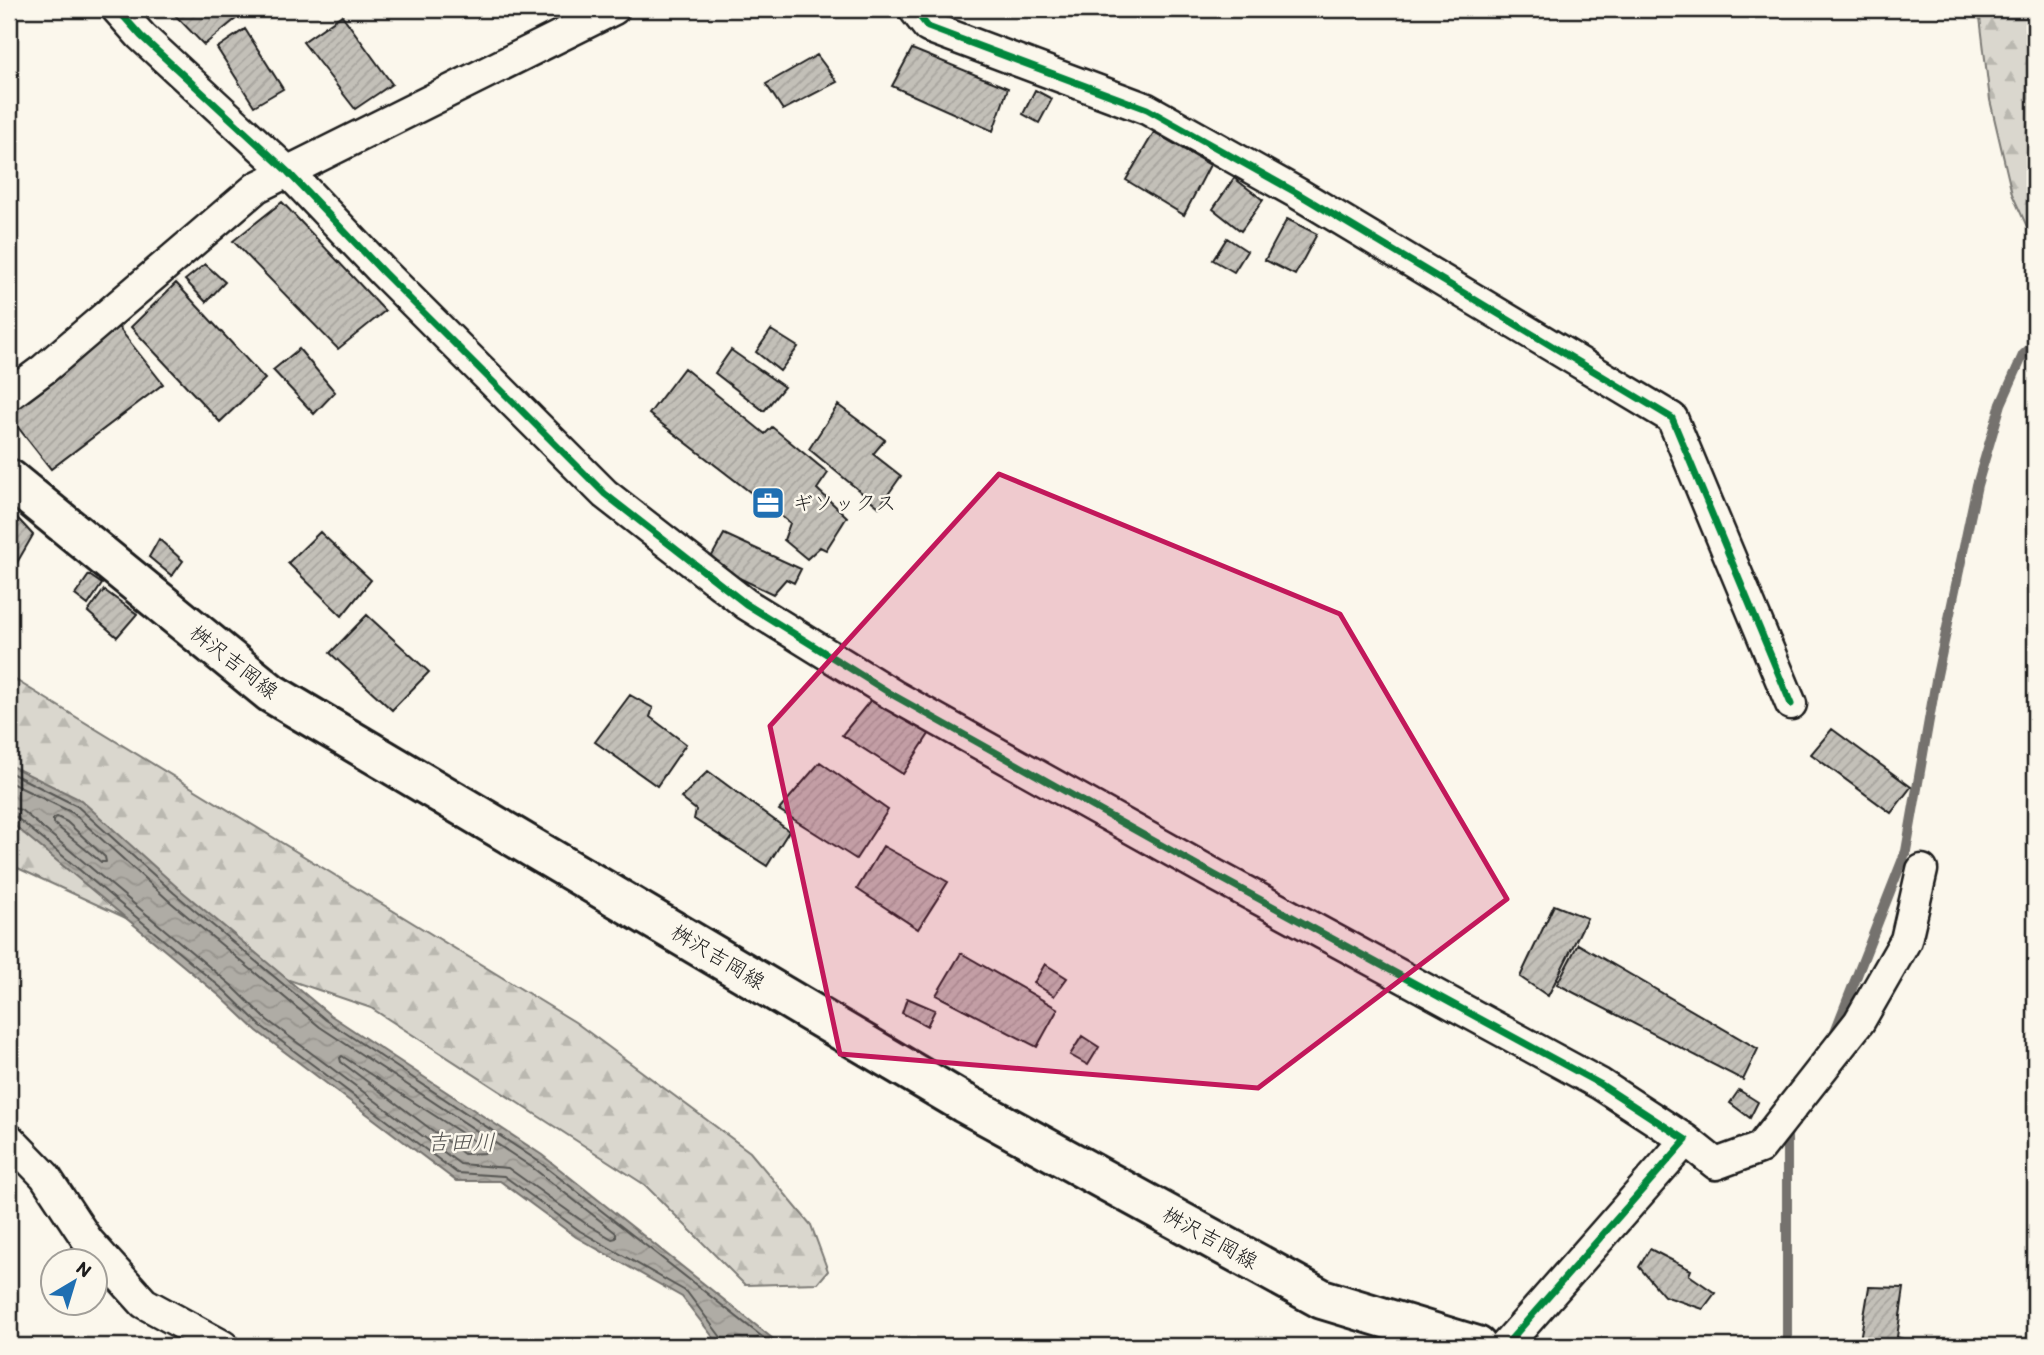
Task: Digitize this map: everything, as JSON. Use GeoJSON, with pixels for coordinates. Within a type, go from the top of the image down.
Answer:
{"type":"FeatureCollection","features":[{"type":"Feature","properties":{"kind":"main road","name":"桝沢吉岡線"},"geometry":{"type":"LineString","coordinates":[[9,479],[271,693],[833,1025],[964,1102],[1322,1299],[1477,1346]]}},
{"type":"Feature","properties":{"kind":"street"},"geometry":{"type":"LineString","coordinates":[[117,9],[141,36],[288,172],[384,274],[605,494],[746,604],[893,695],[1227,882],[1600,1084],[1686,1140],[1716,1164],[1760,1148],[1859,1022],[1906,940],[1922,870]]}},
{"type":"Feature","properties":{"kind":"street"},"geometry":{"type":"LineString","coordinates":[[9,395],[44,369],[257,187],[614,9]]}},
{"type":"Feature","properties":{"kind":"street"},"geometry":{"type":"LineString","coordinates":[[914,9],[928,27],[1147,109],[1297,193],[1672,418],[1791,704]]}},
{"type":"Feature","properties":{"kind":"street"},"geometry":{"type":"LineString","coordinates":[[9,1139],[45,1176],[88,1241],[144,1303],[223,1346]]}},
{"type":"Feature","properties":{"kind":"street"},"geometry":{"type":"LineString","coordinates":[[1505,1346],[1686,1140]]}},
{"type":"Feature","properties":{"kind":"highlighted area"},"geometry":{"type":"Polygon","coordinates":[[[999,474],[1340,614],[1507,899],[1258,1088],[840,1054],[770,726],[999,474]]]}},
{"type":"Feature","properties":{"kind":"green space"},"geometry":{"type":"Polygon","coordinates":[[[1979,9],[2035,9],[2035,244],[2012,194],[1990,100],[1979,9]]]}},
{"type":"Feature","properties":{"kind":"green space"},"geometry":{"type":"Polygon","coordinates":[[[9,676],[575,1022],[750,1152],[811,1225],[828,1271],[818,1283],[745,1285],[645,1185],[371,1008],[178,942],[9,864],[9,676]]]}},
{"type":"Feature","properties":{"kind":"water","name":"吉田川"},"geometry":{"type":"Polygon","coordinates":[[[9,765],[81,800],[178,888],[330,1015],[542,1155],[782,1346],[720,1346],[682,1297],[576,1237],[500,1181],[456,1181],[257,1031],[221,997],[9,821],[9,765]]]}},
{"type":"Feature","properties":{"kind":"building"},"geometry":{"type":"Polygon","coordinates":[[[180,9],[248,9],[204,45],[174,14],[180,9]]]}},
{"type":"Feature","properties":{"kind":"building"},"geometry":{"type":"Polygon","coordinates":[[[342,15],[392,84],[355,109],[303,42],[342,15]]]}},
{"type":"Feature","properties":{"kind":"building"},"geometry":{"type":"Polygon","coordinates":[[[245,29],[283,89],[254,106],[217,48],[245,29]]]}},
{"type":"Feature","properties":{"kind":"building"},"geometry":{"type":"Polygon","coordinates":[[[912,49],[1008,88],[993,131],[892,86],[912,49]]]}},
{"type":"Feature","properties":{"kind":"building"},"geometry":{"type":"Polygon","coordinates":[[[817,55],[837,82],[783,110],[766,84],[817,55]]]}},
{"type":"Feature","properties":{"kind":"building"},"geometry":{"type":"Polygon","coordinates":[[[1035,90],[1052,99],[1039,123],[1023,114],[1035,90]]]}},
{"type":"Feature","properties":{"kind":"building"},"geometry":{"type":"Polygon","coordinates":[[[1154,132],[1210,165],[1184,215],[1126,180],[1154,132]]]}},
{"type":"Feature","properties":{"kind":"building"},"geometry":{"type":"Polygon","coordinates":[[[1234,178],[1263,200],[1241,231],[1213,209],[1234,178]]]}},
{"type":"Feature","properties":{"kind":"building"},"geometry":{"type":"Polygon","coordinates":[[[282,202],[385,311],[338,349],[233,241],[282,202]]]}},
{"type":"Feature","properties":{"kind":"building"},"geometry":{"type":"Polygon","coordinates":[[[1287,219],[1317,234],[1295,275],[1265,260],[1287,219]]]}},
{"type":"Feature","properties":{"kind":"building"},"geometry":{"type":"Polygon","coordinates":[[[1227,238],[1247,251],[1234,272],[1213,260],[1227,238]]]}},
{"type":"Feature","properties":{"kind":"building"},"geometry":{"type":"Polygon","coordinates":[[[205,264],[225,282],[206,302],[185,280],[205,264]]]}},
{"type":"Feature","properties":{"kind":"building"},"geometry":{"type":"Polygon","coordinates":[[[176,283],[265,379],[220,422],[131,327],[176,283]]]}},
{"type":"Feature","properties":{"kind":"building"},"geometry":{"type":"Polygon","coordinates":[[[115,323],[163,384],[51,469],[9,416],[9,410],[115,323]]]}},
{"type":"Feature","properties":{"kind":"building"},"geometry":{"type":"Polygon","coordinates":[[[771,330],[798,347],[780,371],[756,352],[771,330]]]}},
{"type":"Feature","properties":{"kind":"building"},"geometry":{"type":"Polygon","coordinates":[[[299,349],[335,392],[314,414],[273,370],[299,349]]]}},
{"type":"Feature","properties":{"kind":"building"},"geometry":{"type":"Polygon","coordinates":[[[731,350],[784,387],[764,411],[715,373],[731,350]]]}},
{"type":"Feature","properties":{"kind":"building"},"geometry":{"type":"Polygon","coordinates":[[[684,368],[765,434],[772,427],[828,473],[817,489],[847,517],[826,550],[820,547],[807,559],[784,540],[790,523],[649,414],[684,368]]]}},
{"type":"Feature","properties":{"kind":"building"},"geometry":{"type":"Polygon","coordinates":[[[838,405],[885,440],[873,454],[901,476],[879,507],[809,449],[838,405]]]}},
{"type":"Feature","properties":{"kind":"building"},"geometry":{"type":"Polygon","coordinates":[[[9,509],[33,535],[15,566],[9,560],[9,509]]]}},
{"type":"Feature","properties":{"kind":"building"},"geometry":{"type":"Polygon","coordinates":[[[320,532],[371,580],[342,616],[288,563],[320,532]]]}},
{"type":"Feature","properties":{"kind":"building"},"geometry":{"type":"Polygon","coordinates":[[[724,534],[801,569],[794,583],[786,579],[773,594],[708,563],[724,534]]]}},
{"type":"Feature","properties":{"kind":"building"},"geometry":{"type":"Polygon","coordinates":[[[159,539],[183,561],[172,576],[149,557],[159,539]]]}},
{"type":"Feature","properties":{"kind":"building"},"geometry":{"type":"Polygon","coordinates":[[[89,575],[102,584],[88,605],[75,595],[89,575]]]}},
{"type":"Feature","properties":{"kind":"building"},"geometry":{"type":"Polygon","coordinates":[[[104,590],[137,614],[117,637],[88,612],[104,590]]]}},
{"type":"Feature","properties":{"kind":"building"},"geometry":{"type":"Polygon","coordinates":[[[367,615],[429,672],[392,710],[330,653],[367,615]]]}},
{"type":"Feature","properties":{"kind":"building"},"geometry":{"type":"Polygon","coordinates":[[[630,695],[653,708],[650,717],[686,744],[657,786],[595,742],[630,695]]]}},
{"type":"Feature","properties":{"kind":"building"},"geometry":{"type":"Polygon","coordinates":[[[873,697],[931,731],[903,774],[842,735],[873,697]]]}},
{"type":"Feature","properties":{"kind":"building"},"geometry":{"type":"Polygon","coordinates":[[[1832,729],[1911,787],[1891,813],[1811,754],[1832,729]]]}},
{"type":"Feature","properties":{"kind":"building"},"geometry":{"type":"Polygon","coordinates":[[[820,762],[888,810],[856,859],[779,810],[820,762]]]}},
{"type":"Feature","properties":{"kind":"building"},"geometry":{"type":"Polygon","coordinates":[[[708,771],[789,831],[767,866],[694,819],[696,810],[681,798],[708,771]]]}},
{"type":"Feature","properties":{"kind":"building"},"geometry":{"type":"Polygon","coordinates":[[[883,846],[948,882],[918,929],[857,889],[883,846]]]}},
{"type":"Feature","properties":{"kind":"building"},"geometry":{"type":"Polygon","coordinates":[[[1554,905],[1587,918],[1548,996],[1520,977],[1554,905]]]}},
{"type":"Feature","properties":{"kind":"building"},"geometry":{"type":"Polygon","coordinates":[[[1578,944],[1758,1049],[1743,1080],[1557,984],[1578,944]]]}},
{"type":"Feature","properties":{"kind":"building"},"geometry":{"type":"Polygon","coordinates":[[[961,953],[1058,1009],[1037,1047],[936,995],[961,953]]]}},
{"type":"Feature","properties":{"kind":"building"},"geometry":{"type":"Polygon","coordinates":[[[1045,964],[1067,978],[1054,996],[1034,983],[1045,964]]]}},
{"type":"Feature","properties":{"kind":"building"},"geometry":{"type":"Polygon","coordinates":[[[907,998],[935,1010],[927,1026],[902,1013],[907,998]]]}},
{"type":"Feature","properties":{"kind":"building"},"geometry":{"type":"Polygon","coordinates":[[[1082,1036],[1099,1047],[1088,1065],[1070,1055],[1082,1036]]]}},
{"type":"Feature","properties":{"kind":"building"},"geometry":{"type":"Polygon","coordinates":[[[1739,1090],[1758,1102],[1750,1118],[1730,1103],[1739,1090]]]}},
{"type":"Feature","properties":{"kind":"building"},"geometry":{"type":"Polygon","coordinates":[[[1650,1249],[1691,1270],[1689,1275],[1715,1293],[1703,1309],[1664,1296],[1639,1267],[1650,1249]]]}},
{"type":"Feature","properties":{"kind":"building"},"geometry":{"type":"Polygon","coordinates":[[[1869,1287],[1904,1288],[1897,1337],[1924,1346],[1859,1346],[1869,1287]]]}},
{"type":"Feature","properties":{"kind":"waterway"},"geometry":{"type":"LineString","coordinates":[[1834,1034],[1906,851],[1936,680],[1977,485],[2001,404],[2023,355],[2035,344]]}},
{"type":"Feature","properties":{"kind":"waterway"},"geometry":{"type":"LineString","coordinates":[[1787,1346],[1787,1135],[1791,1127]]}},
{"type":"Feature","properties":{"kind":"cycle path"},"geometry":{"type":"LineString","coordinates":[[117,9],[141,36],[288,172],[384,273],[605,494],[746,604],[893,695],[1215,875],[1600,1084],[1686,1140],[1505,1346]]}},
{"type":"Feature","properties":{"kind":"cycle path"},"geometry":{"type":"LineString","coordinates":[[914,9],[928,27],[1147,109],[1297,193],[1672,418],[1791,704]]}},
{"type":"Feature","properties":{"kind":"place","name":"ギソックス"},"geometry":{"type":"Point","coordinates":[768,503]}}]}
